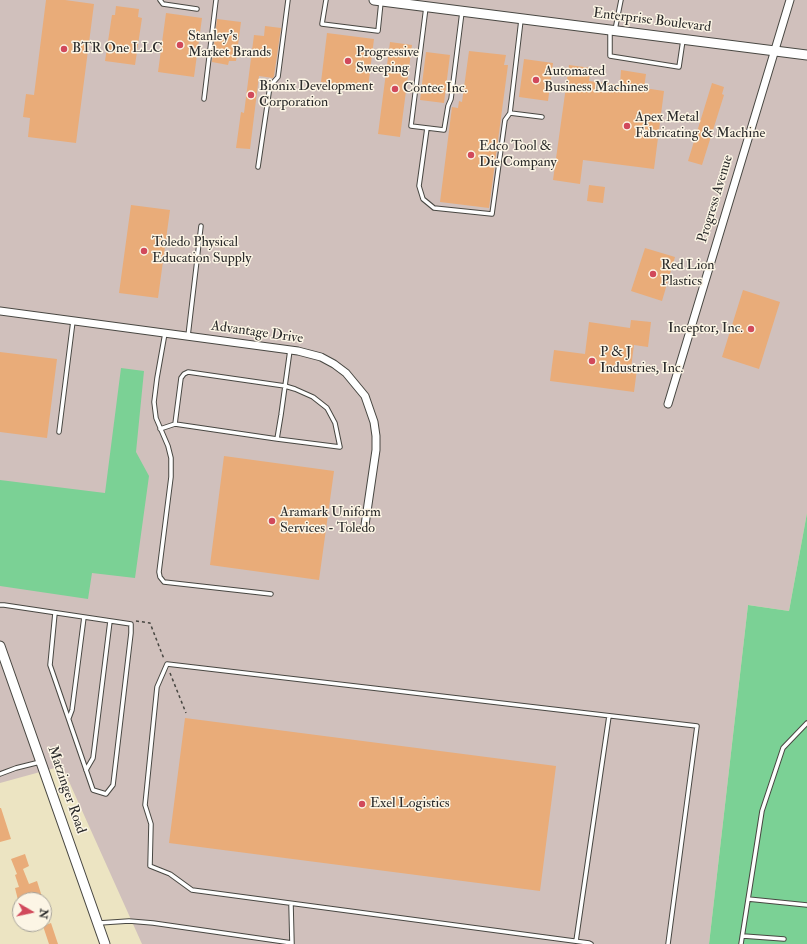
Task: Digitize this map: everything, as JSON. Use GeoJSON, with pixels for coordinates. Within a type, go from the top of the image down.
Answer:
{"type":"FeatureCollection","features":[{"type":"Feature","properties":{"kind":"street","name":"Enterprise Boulevard"},"geometry":{"type":"LineString","coordinates":[[378,0],[807,55]]}},
{"type":"Feature","properties":{"kind":"street","name":"Progress Avenue"},"geometry":{"type":"LineString","coordinates":[[668,404],[790,0]]}},
{"type":"Feature","properties":{"kind":"street","name":"Advantage Drive"},"geometry":{"type":"LineString","coordinates":[[0,311],[290,350],[321,357],[334,364],[346,373],[365,396],[374,422],[376,450],[365,525]]}},
{"type":"Feature","properties":{"kind":"street","name":"Matzinger Road"},"geometry":{"type":"LineString","coordinates":[[0,646],[105,944]]}},
{"type":"Feature","properties":{"kind":"lane"},"geometry":{"type":"LineString","coordinates":[[160,0],[163,4],[197,9]]}},
{"type":"Feature","properties":{"kind":"lane"},"geometry":{"type":"LineString","coordinates":[[204,99],[216,0]]}},
{"type":"Feature","properties":{"kind":"lane"},"geometry":{"type":"LineString","coordinates":[[258,167],[270,86],[278,77],[288,0]]}},
{"type":"Feature","properties":{"kind":"lane"},"geometry":{"type":"LineString","coordinates":[[326,0],[322,24],[378,31],[378,0]]}},
{"type":"Feature","properties":{"kind":"lane"},"geometry":{"type":"LineString","coordinates":[[621,0],[609,44],[610,56],[679,66],[683,39]]}},
{"type":"Feature","properties":{"kind":"lane"},"geometry":{"type":"LineString","coordinates":[[426,7],[412,126],[426,128],[444,130],[448,106],[451,99],[462,11]]}},
{"type":"Feature","properties":{"kind":"lane"},"geometry":{"type":"LineString","coordinates":[[426,128],[419,186],[423,199],[434,208],[492,214],[505,120],[510,113],[522,19]]}},
{"type":"Feature","properties":{"kind":"lane"},"geometry":{"type":"LineString","coordinates":[[510,113],[542,117]]}},
{"type":"Feature","properties":{"kind":"lane"},"geometry":{"type":"LineString","coordinates":[[188,336],[201,226]]}},
{"type":"Feature","properties":{"kind":"lane"},"geometry":{"type":"LineString","coordinates":[[59,432],[73,321]]}},
{"type":"Feature","properties":{"kind":"lane"},"geometry":{"type":"LineString","coordinates":[[165,333],[154,402],[156,418],[168,446],[171,458],[171,477],[159,572],[160,577],[164,582],[271,594]]}},
{"type":"Feature","properties":{"kind":"lane"},"geometry":{"type":"LineString","coordinates":[[277,439],[290,350]]}},
{"type":"Feature","properties":{"kind":"lane"},"geometry":{"type":"LineString","coordinates":[[160,429],[175,424],[340,447],[335,423],[327,408],[313,398],[295,389],[284,386],[188,372],[181,378],[175,424]]}},
{"type":"Feature","properties":{"kind":"lane"},"geometry":{"type":"LineString","coordinates":[[0,605],[84,617],[130,624],[131,633],[113,785],[106,794],[93,790],[50,665],[55,613]]}},
{"type":"Feature","properties":{"kind":"lane"},"geometry":{"type":"LineString","coordinates":[[68,719],[72,710],[84,617]]}},
{"type":"Feature","properties":{"kind":"lane"},"geometry":{"type":"LineString","coordinates":[[86,770],[93,758],[110,621]]}},
{"type":"Feature","properties":{"kind":"lane"},"geometry":{"type":"LineString","coordinates":[[591,944],[589,942],[192,890],[170,874],[150,866],[151,824],[145,805],[157,687],[167,664],[697,726],[668,944]]}},
{"type":"Feature","properties":{"kind":"lane"},"geometry":{"type":"LineString","coordinates":[[576,941],[610,716]]}},
{"type":"Feature","properties":{"kind":"lane"},"geometry":{"type":"LineString","coordinates":[[742,944],[762,811],[783,748],[807,723]]}},
{"type":"Feature","properties":{"kind":"lane"},"geometry":{"type":"LineString","coordinates":[[0,774],[16,768],[41,762]]}},
{"type":"Feature","properties":{"kind":"lane"},"geometry":{"type":"LineString","coordinates":[[748,899],[807,905]]}},
{"type":"Feature","properties":{"kind":"lane"},"geometry":{"type":"LineString","coordinates":[[97,923],[129,921],[153,923],[292,944],[291,904]]}},
{"type":"Feature","properties":{"kind":"lane"},"geometry":{"type":"LineString","coordinates":[[743,936],[784,939]]}},
{"type":"Feature","properties":{"kind":"shaded area"},"geometry":{"type":"Polygon","coordinates":[[[0,0],[807,0],[807,513],[789,611],[748,605],[709,944],[142,944],[62,766],[0,783],[0,0]]]}},
{"type":"Feature","properties":{"kind":"green space"},"geometry":{"type":"Polygon","coordinates":[[[121,368],[144,371],[136,452],[149,476],[135,578],[92,573],[88,599],[0,586],[0,480],[105,493],[121,368]]]}},
{"type":"Feature","properties":{"kind":"green space"},"geometry":{"type":"Polygon","coordinates":[[[807,513],[807,944],[709,944],[748,605],[789,611],[807,513]]]}},
{"type":"Feature","properties":{"kind":"building","name":"BTR One LLC"},"geometry":{"type":"Polygon","coordinates":[[[46,0],[65,0],[94,4],[76,143],[28,137],[30,118],[23,117],[26,94],[34,95],[46,0]]]}},
{"type":"Feature","properties":{"kind":"building"},"geometry":{"type":"Polygon","coordinates":[[[116,6],[139,9],[138,17],[142,18],[135,65],[105,61],[112,15],[115,15],[116,6]]]}},
{"type":"Feature","properties":{"kind":"building","name":"Stanley's Market Brands"},"geometry":{"type":"Polygon","coordinates":[[[166,13],[202,18],[194,77],[158,72],[166,13]]]}},
{"type":"Feature","properties":{"kind":"building"},"geometry":{"type":"Polygon","coordinates":[[[217,19],[241,22],[236,61],[229,61],[228,65],[212,62],[217,19]]]}},
{"type":"Feature","properties":{"kind":"building","name":"Bionix Development Corporation"},"geometry":{"type":"Polygon","coordinates":[[[265,26],[281,28],[274,76],[273,78],[259,76],[250,149],[236,148],[241,112],[244,113],[254,35],[264,36],[265,26]]]}},
{"type":"Feature","properties":{"kind":"building","name":"Progressive Sweeping"},"geometry":{"type":"Polygon","coordinates":[[[327,33],[374,39],[368,88],[321,82],[327,33]]]}},
{"type":"Feature","properties":{"kind":"building","name":"Contec Inc."},"geometry":{"type":"Polygon","coordinates":[[[390,42],[412,45],[400,137],[378,134],[390,42]]]}},
{"type":"Feature","properties":{"kind":"building","name":"Edco Tool & Die Company"},"geometry":{"type":"Polygon","coordinates":[[[469,51],[506,55],[504,65],[508,65],[489,208],[440,202],[452,107],[458,108],[459,101],[462,102],[469,51]]]}},
{"type":"Feature","properties":{"kind":"building"},"geometry":{"type":"Polygon","coordinates":[[[426,52],[450,55],[444,103],[420,100],[426,52]]]}},
{"type":"Feature","properties":{"kind":"building","name":"Automated Business Machines"},"geometry":{"type":"Polygon","coordinates":[[[524,59],[553,63],[548,101],[519,97],[524,59]]]}},
{"type":"Feature","properties":{"kind":"building","name":"Apex Metal Fabricating & Machine"},"geometry":{"type":"Polygon","coordinates":[[[569,65],[591,68],[589,81],[620,85],[621,70],[646,74],[644,88],[664,91],[654,169],[583,160],[580,184],[553,180],[569,65]]]}},
{"type":"Feature","properties":{"kind":"building"},"geometry":{"type":"Polygon","coordinates":[[[712,83],[724,87],[722,94],[724,95],[702,165],[688,161],[712,83]]]}},
{"type":"Feature","properties":{"kind":"building"},"geometry":{"type":"Polygon","coordinates":[[[589,185],[605,187],[603,203],[587,201],[589,185]]]}},
{"type":"Feature","properties":{"kind":"building","name":"Toledo Physical Education Supply"},"geometry":{"type":"Polygon","coordinates":[[[131,205],[170,210],[158,298],[119,293],[131,205]]]}},
{"type":"Feature","properties":{"kind":"building","name":"Red Lion Plastics"},"geometry":{"type":"Polygon","coordinates":[[[645,248],[675,257],[662,301],[631,291],[645,248]]]}},
{"type":"Feature","properties":{"kind":"building","name":"Inceptor, Inc."},"geometry":{"type":"Polygon","coordinates":[[[743,290],[780,302],[759,369],[722,357],[743,290]]]}},
{"type":"Feature","properties":{"kind":"building","name":"P & J Industries, Inc."},"geometry":{"type":"Polygon","coordinates":[[[631,320],[651,322],[648,347],[634,345],[631,368],[637,369],[634,392],[550,381],[554,350],[585,354],[589,322],[630,328],[631,320]]]}},
{"type":"Feature","properties":{"kind":"building"},"geometry":{"type":"Polygon","coordinates":[[[0,352],[57,359],[47,438],[0,432],[0,352]]]}},
{"type":"Feature","properties":{"kind":"building","name":"Aramark Uniform Services - Toledo"},"geometry":{"type":"Polygon","coordinates":[[[224,456],[334,471],[319,580],[210,565],[224,456]]]}},
{"type":"Feature","properties":{"kind":"building","name":"Exel Logistics"},"geometry":{"type":"Polygon","coordinates":[[[185,718],[556,766],[540,891],[169,843],[185,718]]]}},
{"type":"Feature","properties":{"kind":"building"},"geometry":{"type":"Polygon","coordinates":[[[0,808],[11,839],[0,842],[0,808]]]}},
{"type":"Feature","properties":{"kind":"building"},"geometry":{"type":"Polygon","coordinates":[[[25,854],[29,866],[23,869],[29,884],[37,881],[40,892],[16,892],[15,888],[19,887],[15,875],[17,874],[11,859],[25,854]]]}},
{"type":"Feature","properties":{"kind":"building"},"geometry":{"type":"Polygon","coordinates":[[[52,926],[58,944],[49,944],[45,932],[52,932],[52,926]]]}},
{"type":"Feature","properties":{"kind":"place","name":"Stanley's Market Brands"},"geometry":{"type":"Point","coordinates":[180,45]}},
{"type":"Feature","properties":{"kind":"place","name":"BTR One LLC"},"geometry":{"type":"Point","coordinates":[64,49]}},
{"type":"Feature","properties":{"kind":"place","name":"Progressive Sweeping"},"geometry":{"type":"Point","coordinates":[348,61]}},
{"type":"Feature","properties":{"kind":"place","name":"Automated Business Machines"},"geometry":{"type":"Point","coordinates":[536,80]}},
{"type":"Feature","properties":{"kind":"place","name":"Contec Inc."},"geometry":{"type":"Point","coordinates":[395,89]}},
{"type":"Feature","properties":{"kind":"place","name":"Bionix Development Corporation"},"geometry":{"type":"Point","coordinates":[251,95]}},
{"type":"Feature","properties":{"kind":"place","name":"Apex Metal Fabricating & Machine"},"geometry":{"type":"Point","coordinates":[627,126]}},
{"type":"Feature","properties":{"kind":"place","name":"Edco Tool & Die Company"},"geometry":{"type":"Point","coordinates":[471,155]}},
{"type":"Feature","properties":{"kind":"place","name":"Toledo Physical Education Supply"},"geometry":{"type":"Point","coordinates":[144,251]}},
{"type":"Feature","properties":{"kind":"place","name":"Red Lion Plastics"},"geometry":{"type":"Point","coordinates":[653,274]}},
{"type":"Feature","properties":{"kind":"place","name":"Inceptor, Inc."},"geometry":{"type":"Point","coordinates":[751,329]}},
{"type":"Feature","properties":{"kind":"place","name":"P & J Industries, Inc."},"geometry":{"type":"Point","coordinates":[592,361]}},
{"type":"Feature","properties":{"kind":"place","name":"Aramark Uniform Services - Toledo"},"geometry":{"type":"Point","coordinates":[272,521]}},
{"type":"Feature","properties":{"kind":"place","name":"Exel Logistics"},"geometry":{"type":"Point","coordinates":[362,804]}}]}
